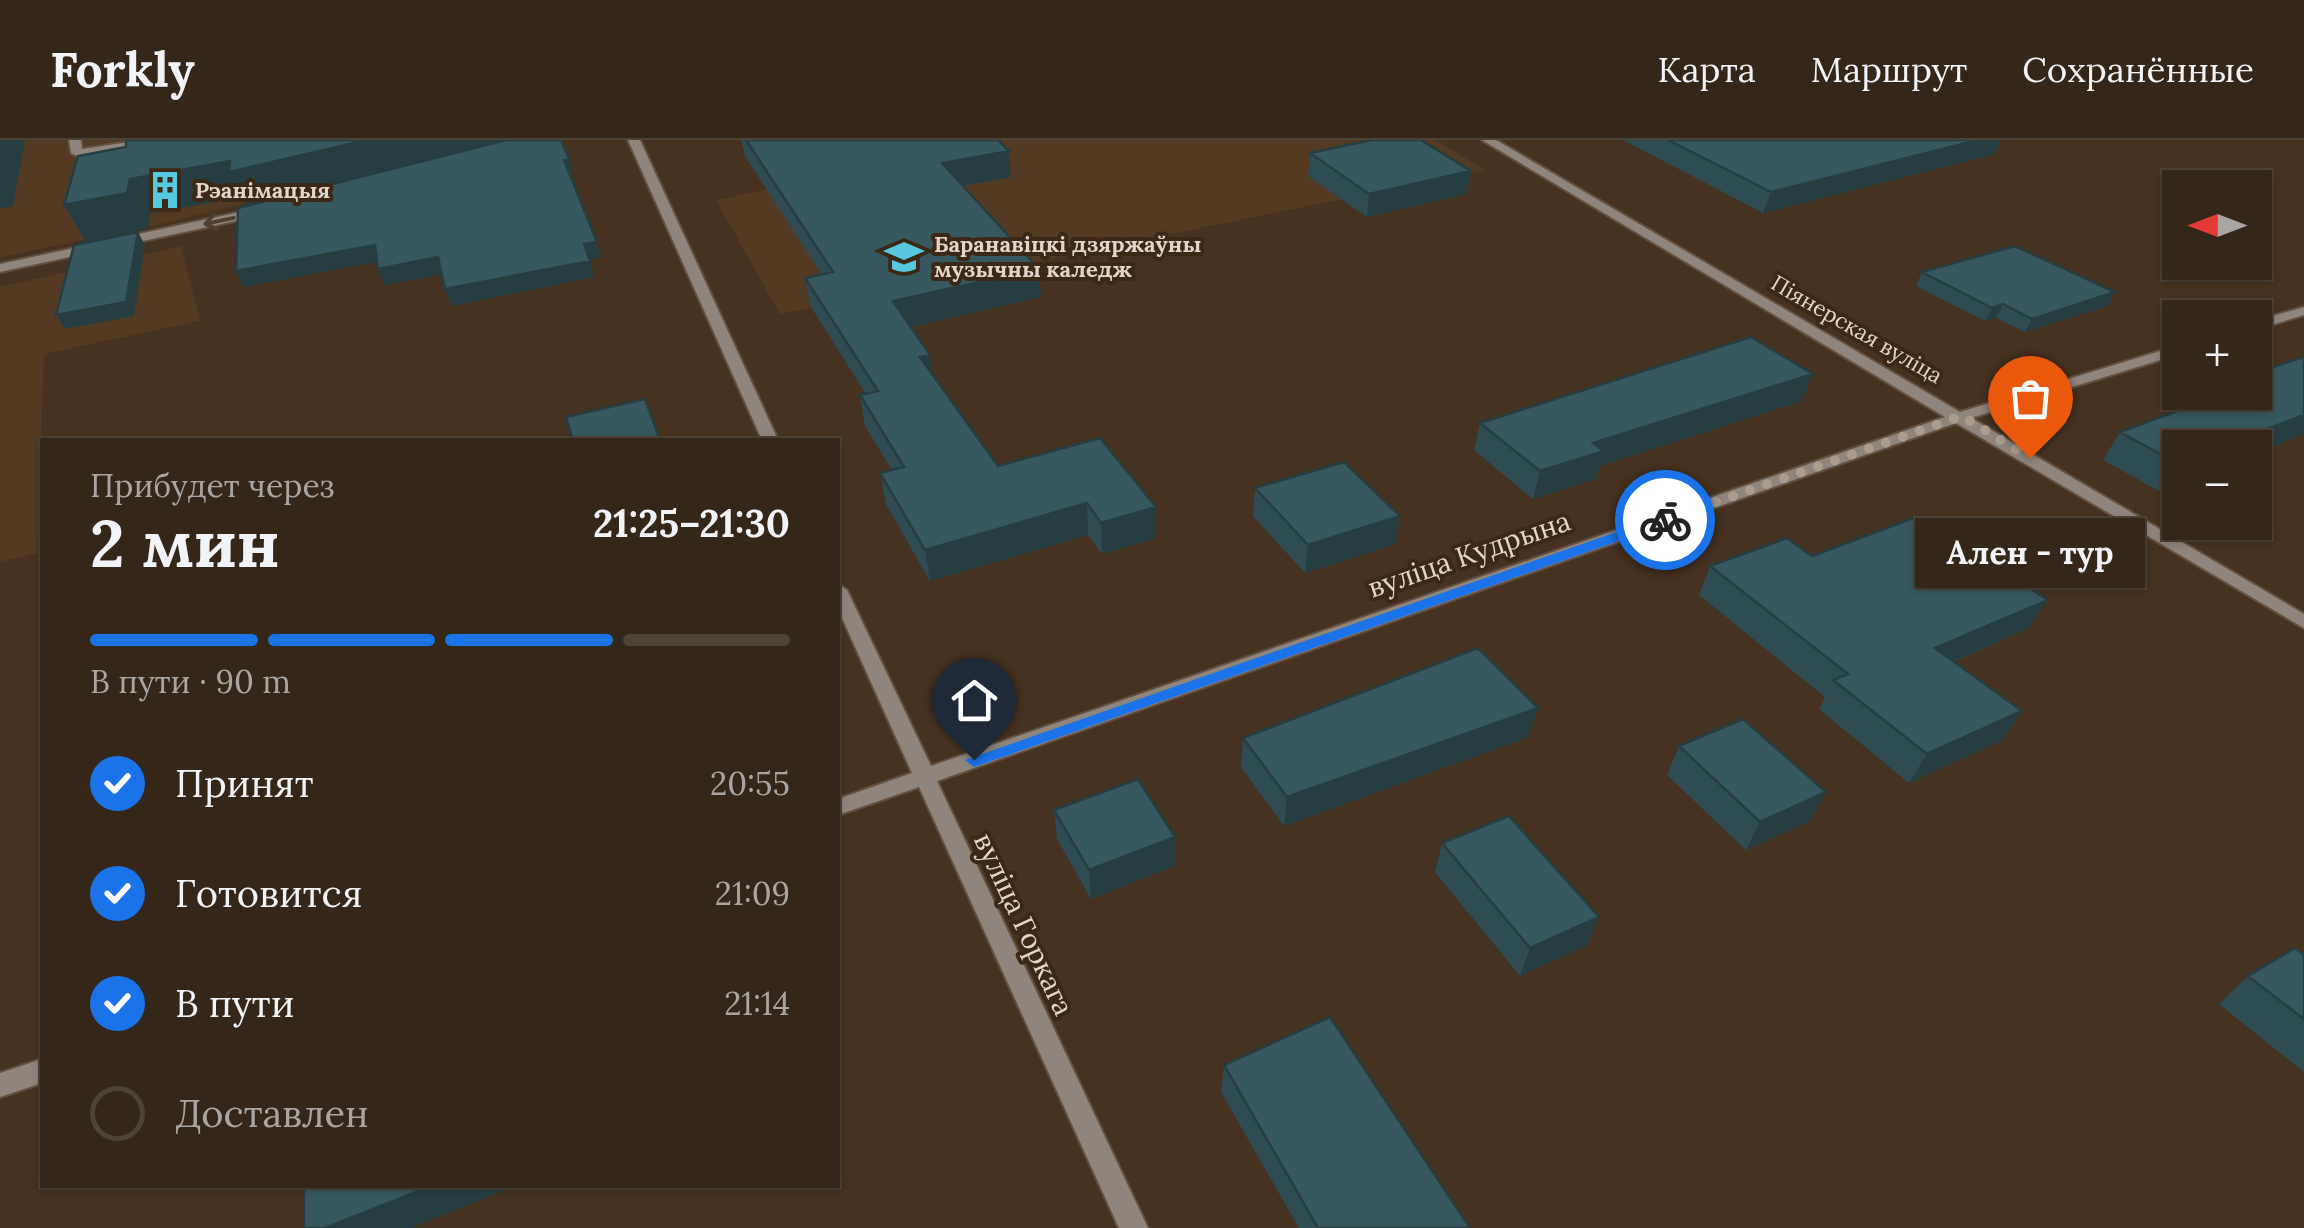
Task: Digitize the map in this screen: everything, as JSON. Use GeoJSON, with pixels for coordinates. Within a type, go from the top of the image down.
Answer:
{"type":"FeatureCollection","features":[{"type":"Feature","properties":{"kind":"street"},"geometry":{"type":"LineString","coordinates":[[75,140],[77,152],[165,140]]}},
{"type":"Feature","properties":{"kind":"street"},"geometry":{"type":"LineString","coordinates":[[634,140],[769,438]]}},
{"type":"Feature","properties":{"kind":"street","name":"Піянерская вуліца"},"geometry":{"type":"LineString","coordinates":[[1488,140],[1962,416],[2304,622]]}},
{"type":"Feature","properties":{"kind":"street"},"geometry":{"type":"LineString","coordinates":[[0,268],[276,208]]}},
{"type":"Feature","properties":{"kind":"street"},"geometry":{"type":"LineString","coordinates":[[2272,321],[2304,311]]}},
{"type":"Feature","properties":{"kind":"street","name":"вуліца Кудрына"},"geometry":{"type":"LineString","coordinates":[[840,805],[1962,416],[2162,355]]}},
{"type":"Feature","properties":{"kind":"street","name":"вуліца Горкага"},"geometry":{"type":"LineString","coordinates":[[840,594],[1134,1228]]}},
{"type":"Feature","properties":{"kind":"street"},"geometry":{"type":"LineString","coordinates":[[0,1086],[40,1072]]}},
{"type":"Feature","properties":{"kind":"shaded area"},"geometry":{"type":"Polygon","coordinates":[[[0,140],[505,140],[161,224],[0,257],[0,140]]]}},
{"type":"Feature","properties":{"kind":"shaded area","name":"Баранавіцкі дзяржаўны музычны каледж"},"geometry":{"type":"Polygon","coordinates":[[[1003,140],[1436,140],[1485,170],[780,314],[716,200],[1003,140]]]}},
{"type":"Feature","properties":{"kind":"shaded area"},"geometry":{"type":"Polygon","coordinates":[[[181,246],[200,321],[44,354],[37,553],[0,562],[0,287],[181,246]]]}},
{"type":"Feature","properties":{"kind":"building"},"geometry":{"type":"Polygon","coordinates":[[[126,140],[366,140],[229,172],[230,161],[130,179],[127,193],[64,205],[78,156],[126,147],[126,140]]]}},
{"type":"Feature","properties":{"kind":"building"},"geometry":{"type":"Polygon","coordinates":[[[506,140],[561,140],[569,159],[564,160],[597,242],[584,244],[590,261],[445,289],[438,257],[378,269],[375,245],[236,271],[238,208],[506,140]]]}},
{"type":"Feature","properties":{"kind":"building"},"geometry":{"type":"Polygon","coordinates":[[[746,140],[998,140],[1009,151],[942,163],[1039,269],[893,301],[930,355],[920,357],[998,466],[1100,438],[1156,507],[1101,523],[1087,503],[925,550],[880,473],[904,467],[860,395],[878,391],[805,278],[833,272],[746,140]]]}},
{"type":"Feature","properties":{"kind":"building"},"geometry":{"type":"Polygon","coordinates":[[[1372,140],[1421,140],[1471,171],[1369,194],[1310,153],[1372,140]]]}},
{"type":"Feature","properties":{"kind":"building"},"geometry":{"type":"Polygon","coordinates":[[[1668,140],[1978,140],[1771,192],[1668,140]]]}},
{"type":"Feature","properties":{"kind":"building"},"geometry":{"type":"Polygon","coordinates":[[[138,232],[126,302],[56,315],[74,245],[138,232]]]}},
{"type":"Feature","properties":{"kind":"building"},"geometry":{"type":"Polygon","coordinates":[[[2015,246],[2115,292],[2032,319],[2003,304],[1992,308],[1922,272],[2015,246]]]}},
{"type":"Feature","properties":{"kind":"building"},"geometry":{"type":"Polygon","coordinates":[[[1751,337],[1813,374],[1593,443],[1604,451],[1540,471],[1480,423],[1751,337]]]}},
{"type":"Feature","properties":{"kind":"building"},"geometry":{"type":"Polygon","coordinates":[[[2304,357],[2304,415],[2265,430],[2162,430],[2162,455],[2120,432],[2180,410],[2272,410],[2272,367],[2304,357]]]}},
{"type":"Feature","properties":{"kind":"building"},"geometry":{"type":"Polygon","coordinates":[[[645,399],[659,438],[572,438],[566,417],[645,399]]]}},
{"type":"Feature","properties":{"kind":"building"},"geometry":{"type":"Polygon","coordinates":[[[1344,462],[1400,516],[1308,545],[1255,488],[1344,462]]]}},
{"type":"Feature","properties":{"kind":"building"},"geometry":{"type":"Polygon","coordinates":[[[1919,516],[2048,600],[1935,648],[2022,711],[1927,754],[1833,680],[1848,674],[1710,566],[1787,538],[1812,556],[1919,516]]]}},
{"type":"Feature","properties":{"kind":"building"},"geometry":{"type":"Polygon","coordinates":[[[1478,648],[1538,708],[1287,797],[1243,738],[1478,648]]]}},
{"type":"Feature","properties":{"kind":"building"},"geometry":{"type":"Polygon","coordinates":[[[1743,719],[1826,792],[1760,822],[1679,746],[1743,719]]]}},
{"type":"Feature","properties":{"kind":"building"},"geometry":{"type":"Polygon","coordinates":[[[1138,779],[1175,837],[1089,870],[1054,810],[1138,779]]]}},
{"type":"Feature","properties":{"kind":"building"},"geometry":{"type":"Polygon","coordinates":[[[1509,816],[1599,917],[1530,948],[1442,843],[1509,816]]]}},
{"type":"Feature","properties":{"kind":"building"},"geometry":{"type":"Polygon","coordinates":[[[2295,948],[2304,955],[2304,1019],[2248,976],[2295,948]]]}},
{"type":"Feature","properties":{"kind":"building"},"geometry":{"type":"Polygon","coordinates":[[[1330,1017],[1470,1228],[1318,1228],[1224,1065],[1330,1017]]]}},
{"type":"Feature","properties":{"kind":"building"},"geometry":{"type":"Polygon","coordinates":[[[304,1188],[426,1188],[325,1228],[304,1228],[304,1188]]]}},
{"type":"Feature","properties":{"kind":"way so far"},"geometry":{"type":"LineString","coordinates":[[1665,520],[1962,416],[2030,458]]}},
{"type":"Feature","properties":{"kind":"place","name":"Рэанімацыя"},"geometry":{"type":"Point","coordinates":[165,190]}},
{"type":"Feature","properties":{"kind":"place","name":"Баранавіцкі дзяржаўны музычны каледж"},"geometry":{"type":"Point","coordinates":[904,257]}},
{"type":"Feature","properties":{"kind":"place","name":"Ален - тур"},"geometry":{"type":"Point","coordinates":[2030,458]}},
{"type":"Feature","properties":{"kind":"route"},"geometry":{"type":"LineString","coordinates":[[974,760],[1665,520]]}}]}
